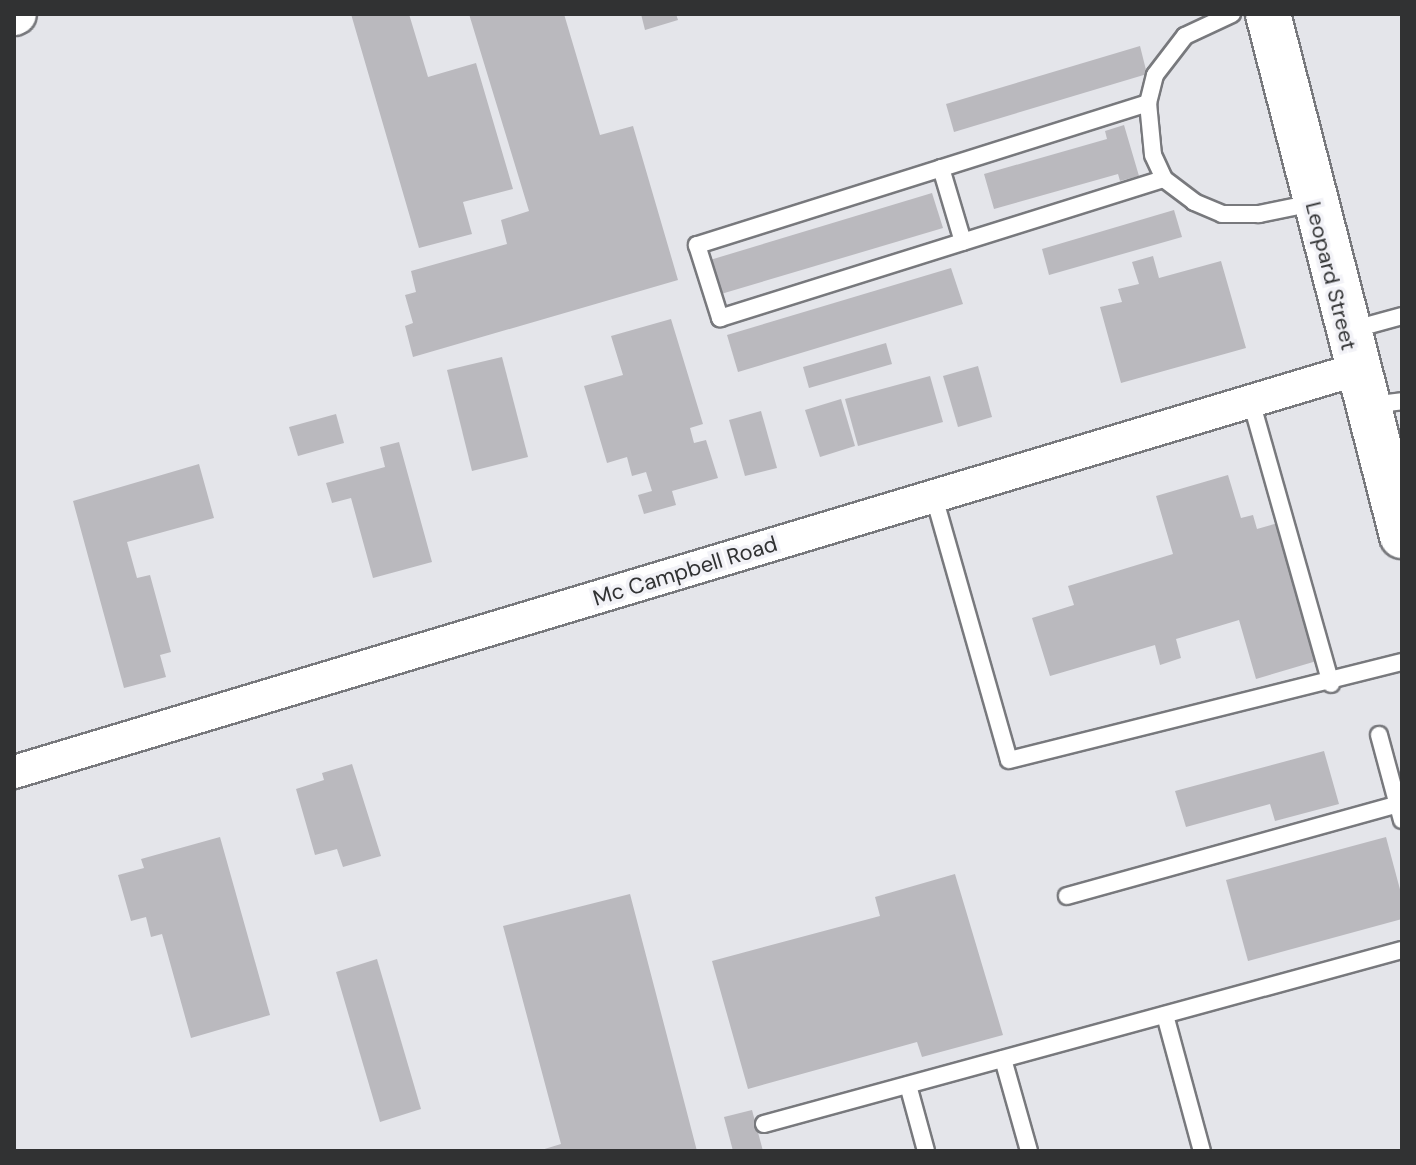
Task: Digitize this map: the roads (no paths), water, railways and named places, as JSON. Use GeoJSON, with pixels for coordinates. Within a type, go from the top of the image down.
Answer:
{"type":"FeatureCollection","features":[{"type":"Feature","properties":{"kind":"main road","name":"Leopard Street"},"geometry":{"type":"LineString","coordinates":[[1268,14],[1313,203],[1367,377],[1402,536]]}},
{"type":"Feature","properties":{"kind":"street","name":"Mc Campbell Road"},"geometry":{"type":"LineString","coordinates":[[14,772],[1251,401],[1367,377]]}},
{"type":"Feature","properties":{"kind":"lane"},"geometry":{"type":"LineString","coordinates":[[1232,14],[1185,36],[1155,75],[1148,103],[1153,155],[1164,179],[1194,202],[1222,214],[1259,214],[1313,203]]}},
{"type":"Feature","properties":{"kind":"lane"},"geometry":{"type":"LineString","coordinates":[[1148,103],[697,245],[720,318],[1164,179]]}},
{"type":"Feature","properties":{"kind":"lane"},"geometry":{"type":"LineString","coordinates":[[941,168],[963,242]]}},
{"type":"Feature","properties":{"kind":"lane"},"geometry":{"type":"LineString","coordinates":[[1367,377],[1402,316]]}},
{"type":"Feature","properties":{"kind":"lane"},"geometry":{"type":"LineString","coordinates":[[1251,401],[1331,684]]}},
{"type":"Feature","properties":{"kind":"lane"},"geometry":{"type":"LineString","coordinates":[[934,497],[1009,760],[1331,684],[1402,662]]}},
{"type":"Feature","properties":{"kind":"lane"},"geometry":{"type":"LineString","coordinates":[[1067,896],[1401,809],[1379,735]]}},
{"type":"Feature","properties":{"kind":"lane"},"geometry":{"type":"LineString","coordinates":[[764,1124],[1402,950]]}},
{"type":"Feature","properties":{"kind":"lane"},"geometry":{"type":"LineString","coordinates":[[1165,1015],[1202,1151]]}},
{"type":"Feature","properties":{"kind":"lane"},"geometry":{"type":"LineString","coordinates":[[1003,1059],[1029,1151]]}},
{"type":"Feature","properties":{"kind":"lane"},"geometry":{"type":"LineString","coordinates":[[908,1085],[926,1151]]}}]}
